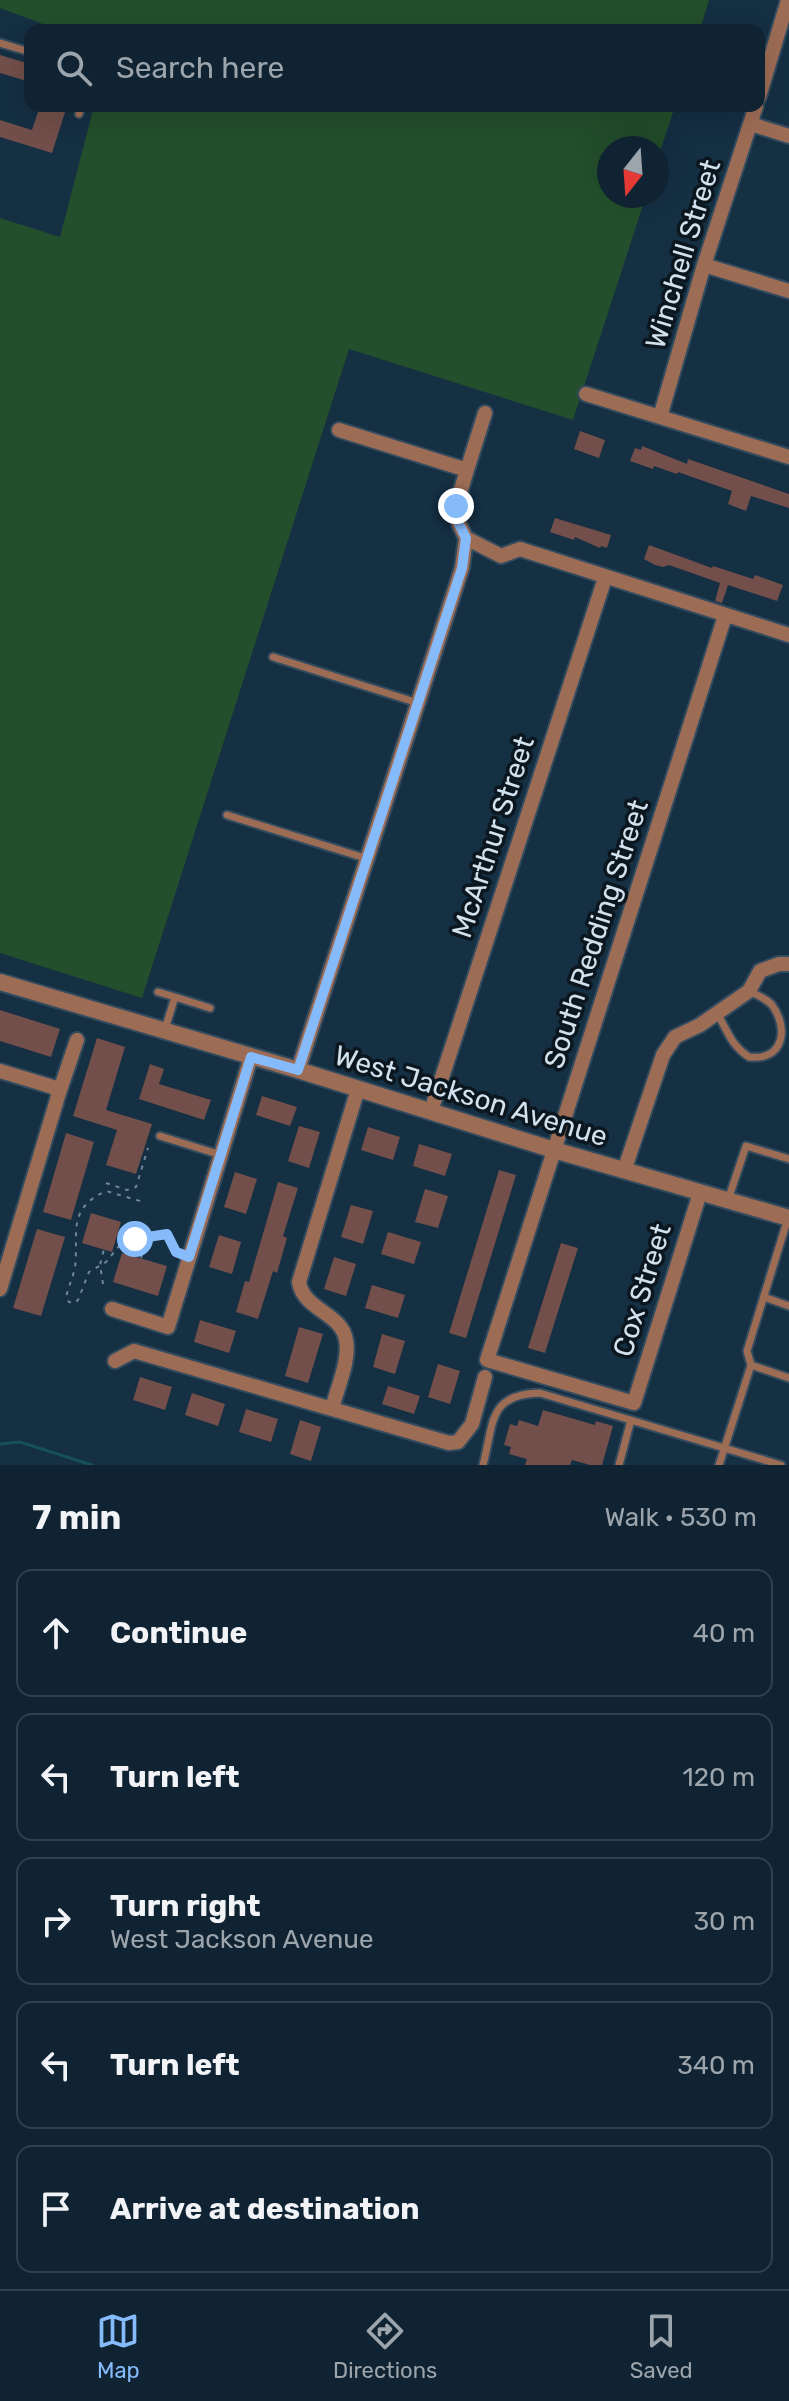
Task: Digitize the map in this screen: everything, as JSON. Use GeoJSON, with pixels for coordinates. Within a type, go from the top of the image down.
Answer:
{"type":"FeatureCollection","features":[{"type":"Feature","properties":{"kind":"street"},"geometry":{"type":"LineString","coordinates":[[765,77],[788,0]]}},
{"type":"Feature","properties":{"kind":"street","name":"Winchell Street"},"geometry":{"type":"LineString","coordinates":[[660,417],[704,265],[754,112]]}},
{"type":"Feature","properties":{"kind":"street"},"geometry":{"type":"LineString","coordinates":[[751,124],[789,136]]}},
{"type":"Feature","properties":{"kind":"street"},"geometry":{"type":"LineString","coordinates":[[704,265],[789,291]]}},
{"type":"Feature","properties":{"kind":"street"},"geometry":{"type":"LineString","coordinates":[[586,394],[789,457]]}},
{"type":"Feature","properties":{"kind":"street"},"geometry":{"type":"LineString","coordinates":[[298,1070],[462,568],[466,538],[459,524],[456,506],[485,413]]}},
{"type":"Feature","properties":{"kind":"street"},"geometry":{"type":"LineString","coordinates":[[339,430],[467,470]]}},
{"type":"Feature","properties":{"kind":"street"},"geometry":{"type":"LineString","coordinates":[[466,538],[501,556],[520,549],[789,635]]}},
{"type":"Feature","properties":{"kind":"street","name":"McArthur Street"},"geometry":{"type":"LineString","coordinates":[[431,1111],[605,578]]}},
{"type":"Feature","properties":{"kind":"street","name":"South Redding Street"},"geometry":{"type":"LineString","coordinates":[[634,1403],[487,1360],[725,616]]}},
{"type":"Feature","properties":{"kind":"street"},"geometry":{"type":"LineString","coordinates":[[624,1171],[663,1055],[675,1037],[700,1025],[749,991],[760,971],[789,964]]}},
{"type":"Feature","properties":{"kind":"street","name":"West Jackson Avenue"},"geometry":{"type":"LineString","coordinates":[[0,982],[788,1218]]}},
{"type":"Feature","properties":{"kind":"street"},"geometry":{"type":"LineString","coordinates":[[0,1289],[5,1256],[77,1040]]}},
{"type":"Feature","properties":{"kind":"street"},"geometry":{"type":"LineString","coordinates":[[112,1309],[168,1327],[251,1057]]}},
{"type":"Feature","properties":{"kind":"street"},"geometry":{"type":"LineString","coordinates":[[0,1071],[53,1087],[59,1093]]}},
{"type":"Feature","properties":{"kind":"street"},"geometry":{"type":"LineString","coordinates":[[332,1409],[347,1351],[346,1336],[341,1327],[308,1301],[300,1290],[299,1282],[358,1089]]}},
{"type":"Feature","properties":{"kind":"street","name":"Cox Street"},"geometry":{"type":"LineString","coordinates":[[634,1403],[700,1193]]}},
{"type":"Feature","properties":{"kind":"street"},"geometry":{"type":"LineString","coordinates":[[115,1361],[134,1351],[449,1443],[458,1442],[472,1424],[485,1377]]}},
{"type":"Feature","properties":{"kind":"lane"},"geometry":{"type":"LineString","coordinates":[[0,43],[24,50]]}},
{"type":"Feature","properties":{"kind":"lane"},"geometry":{"type":"LineString","coordinates":[[273,657],[418,703]]}},
{"type":"Feature","properties":{"kind":"lane"},"geometry":{"type":"LineString","coordinates":[[227,815],[368,859]]}},
{"type":"Feature","properties":{"kind":"lane"},"geometry":{"type":"LineString","coordinates":[[717,1013],[732,1043],[749,1057],[770,1055],[776,1051],[783,1036],[783,1024],[770,1003],[749,991]]}},
{"type":"Feature","properties":{"kind":"lane"},"geometry":{"type":"LineString","coordinates":[[158,992],[210,1008]]}},
{"type":"Feature","properties":{"kind":"lane"},"geometry":{"type":"LineString","coordinates":[[164,1031],[175,997]]}},
{"type":"Feature","properties":{"kind":"lane"},"geometry":{"type":"LineString","coordinates":[[160,1136],[221,1155]]}},
{"type":"Feature","properties":{"kind":"lane"},"geometry":{"type":"LineString","coordinates":[[728,1201],[746,1146],[789,1159]]}},
{"type":"Feature","properties":{"kind":"lane"},"geometry":{"type":"LineString","coordinates":[[719,1465],[751,1365],[747,1351],[788,1218]]}},
{"type":"Feature","properties":{"kind":"lane"},"geometry":{"type":"LineString","coordinates":[[764,1297],[789,1306]]}},
{"type":"Feature","properties":{"kind":"lane"},"geometry":{"type":"LineString","coordinates":[[751,1365],[789,1378]]}},
{"type":"Feature","properties":{"kind":"lane"},"geometry":{"type":"LineString","coordinates":[[483,1465],[497,1409],[517,1393],[540,1393],[781,1465]]}},
{"type":"Feature","properties":{"kind":"lane"},"geometry":{"type":"LineString","coordinates":[[619,1465],[631,1420]]}},
{"type":"Feature","properties":{"kind":"path"},"geometry":{"type":"LineString","coordinates":[[106,1183],[124,1189],[136,1187],[148,1148]]}},
{"type":"Feature","properties":{"kind":"path"},"geometry":{"type":"LineString","coordinates":[[122,1196],[124,1189]]}},
{"type":"Feature","properties":{"kind":"path"},"geometry":{"type":"LineString","coordinates":[[140,1201],[102,1192],[87,1204],[74,1232],[75,1263],[66,1298],[69,1302],[78,1300],[89,1272],[106,1262],[119,1246],[135,1239],[167,1234],[176,1252],[189,1257]]}},
{"type":"Feature","properties":{"kind":"path"},"geometry":{"type":"LineString","coordinates":[[141,1258],[147,1238]]}},
{"type":"Feature","properties":{"kind":"path"},"geometry":{"type":"LineString","coordinates":[[103,1284],[100,1265],[104,1249]]}},
{"type":"Feature","properties":{"kind":"green space"},"geometry":{"type":"Polygon","coordinates":[[[0,0],[709,0],[702,24],[43,24],[0,8],[0,0]]]}},
{"type":"Feature","properties":{"kind":"green space"},"geometry":{"type":"Polygon","coordinates":[[[92,112],[673,112],[665,136],[597,136],[597,208],[642,208],[573,420],[349,349],[142,998],[0,953],[0,218],[60,237],[92,112]]]}},
{"type":"Feature","properties":{"kind":"building"},"geometry":{"type":"Polygon","coordinates":[[[0,55],[24,62],[24,80],[0,73],[0,55]]]}},
{"type":"Feature","properties":{"kind":"building"},"geometry":{"type":"Polygon","coordinates":[[[38,112],[65,112],[52,153],[0,137],[0,120],[32,130],[38,112]]]}},
{"type":"Feature","properties":{"kind":"building"},"geometry":{"type":"Polygon","coordinates":[[[580,431],[605,440],[599,458],[574,449],[580,431]]]}},
{"type":"Feature","properties":{"kind":"building"},"geometry":{"type":"Polygon","coordinates":[[[642,446],[687,464],[688,459],[789,494],[789,508],[751,496],[746,511],[728,504],[732,491],[678,472],[654,466],[653,469],[630,461],[635,448],[641,450],[642,446]]]}},
{"type":"Feature","properties":{"kind":"building"},"geometry":{"type":"Polygon","coordinates":[[[555,518],[611,535],[607,548],[550,532],[555,518]]]}},
{"type":"Feature","properties":{"kind":"building"},"geometry":{"type":"Polygon","coordinates":[[[649,545],[712,568],[753,579],[755,575],[783,585],[777,601],[728,585],[722,603],[715,601],[720,583],[669,565],[655,565],[644,559],[649,545]]]}},
{"type":"Feature","properties":{"kind":"building"},"geometry":{"type":"Polygon","coordinates":[[[0,1010],[60,1029],[51,1057],[0,1041],[0,1010]]]}},
{"type":"Feature","properties":{"kind":"building"},"geometry":{"type":"Polygon","coordinates":[[[97,1038],[125,1047],[106,1110],[152,1124],[136,1174],[106,1165],[117,1130],[73,1116],[97,1038]]]}},
{"type":"Feature","properties":{"kind":"building"},"geometry":{"type":"Polygon","coordinates":[[[150,1064],[164,1069],[159,1084],[211,1100],[204,1120],[139,1099],[150,1064]]]}},
{"type":"Feature","properties":{"kind":"building"},"geometry":{"type":"Polygon","coordinates":[[[262,1096],[297,1107],[290,1126],[256,1115],[262,1096]]]}},
{"type":"Feature","properties":{"kind":"building"},"geometry":{"type":"Polygon","coordinates":[[[299,1126],[320,1132],[309,1168],[288,1161],[299,1126]]]}},
{"type":"Feature","properties":{"kind":"building"},"geometry":{"type":"Polygon","coordinates":[[[368,1127],[400,1137],[393,1160],[361,1150],[368,1127]]]}},
{"type":"Feature","properties":{"kind":"building"},"geometry":{"type":"Polygon","coordinates":[[[66,1133],[94,1142],[71,1220],[43,1212],[66,1133]]]}},
{"type":"Feature","properties":{"kind":"building"},"geometry":{"type":"Polygon","coordinates":[[[419,1144],[452,1154],[445,1176],[413,1166],[419,1144]]]}},
{"type":"Feature","properties":{"kind":"building"},"geometry":{"type":"Polygon","coordinates":[[[499,1170],[516,1175],[466,1338],[449,1333],[499,1170]]]}},
{"type":"Feature","properties":{"kind":"building"},"geometry":{"type":"Polygon","coordinates":[[[235,1172],[257,1179],[246,1214],[224,1207],[235,1172]]]}},
{"type":"Feature","properties":{"kind":"building"},"geometry":{"type":"Polygon","coordinates":[[[278,1182],[298,1188],[283,1236],[287,1238],[277,1273],[273,1271],[258,1319],[236,1312],[245,1281],[249,1282],[278,1182]]]}},
{"type":"Feature","properties":{"kind":"building"},"geometry":{"type":"Polygon","coordinates":[[[425,1189],[448,1196],[438,1228],[415,1222],[425,1189]]]}},
{"type":"Feature","properties":{"kind":"building"},"geometry":{"type":"Polygon","coordinates":[[[351,1205],[373,1211],[363,1244],[341,1237],[351,1205]]]}},
{"type":"Feature","properties":{"kind":"building"},"geometry":{"type":"Polygon","coordinates":[[[91,1213],[121,1222],[112,1252],[82,1243],[91,1213]]]}},
{"type":"Feature","properties":{"kind":"building"},"geometry":{"type":"Polygon","coordinates":[[[37,1229],[65,1237],[41,1316],[13,1308],[37,1229]]]}},
{"type":"Feature","properties":{"kind":"building"},"geometry":{"type":"Polygon","coordinates":[[[388,1232],[421,1242],[414,1264],[381,1254],[388,1232]]]}},
{"type":"Feature","properties":{"kind":"building"},"geometry":{"type":"Polygon","coordinates":[[[219,1235],[241,1242],[232,1274],[209,1267],[219,1235]]]}},
{"type":"Feature","properties":{"kind":"building"},"geometry":{"type":"Polygon","coordinates":[[[561,1243],[578,1248],[545,1353],[528,1348],[561,1243]]]}},
{"type":"Feature","properties":{"kind":"building"},"geometry":{"type":"Polygon","coordinates":[[[122,1253],[167,1266],[158,1296],[113,1282],[122,1253]]]}},
{"type":"Feature","properties":{"kind":"building"},"geometry":{"type":"Polygon","coordinates":[[[334,1257],[356,1264],[346,1296],[324,1289],[334,1257]]]}},
{"type":"Feature","properties":{"kind":"building"},"geometry":{"type":"Polygon","coordinates":[[[372,1285],[405,1295],[398,1318],[365,1308],[372,1285]]]}},
{"type":"Feature","properties":{"kind":"building"},"geometry":{"type":"Polygon","coordinates":[[[200,1320],[236,1331],[229,1353],[194,1342],[200,1320]]]}},
{"type":"Feature","properties":{"kind":"building"},"geometry":{"type":"Polygon","coordinates":[[[299,1327],[323,1334],[308,1383],[285,1376],[299,1327]]]}},
{"type":"Feature","properties":{"kind":"building"},"geometry":{"type":"Polygon","coordinates":[[[382,1334],[405,1341],[395,1374],[373,1367],[382,1334]]]}},
{"type":"Feature","properties":{"kind":"building"},"geometry":{"type":"Polygon","coordinates":[[[438,1364],[460,1371],[450,1404],[428,1397],[438,1364]]]}},
{"type":"Feature","properties":{"kind":"building"},"geometry":{"type":"Polygon","coordinates":[[[140,1377],[172,1387],[165,1410],[133,1400],[140,1377]]]}},
{"type":"Feature","properties":{"kind":"building"},"geometry":{"type":"Polygon","coordinates":[[[388,1386],[420,1396],[414,1414],[382,1404],[388,1386]]]}},
{"type":"Feature","properties":{"kind":"building"},"geometry":{"type":"Polygon","coordinates":[[[192,1393],[225,1404],[218,1426],[185,1415],[192,1393]]]}},
{"type":"Feature","properties":{"kind":"building"},"geometry":{"type":"Polygon","coordinates":[[[246,1409],[278,1419],[271,1442],[239,1432],[246,1409]]]}},
{"type":"Feature","properties":{"kind":"building"},"geometry":{"type":"Polygon","coordinates":[[[543,1410],[595,1425],[596,1421],[613,1426],[602,1465],[572,1460],[570,1465],[525,1465],[527,1459],[509,1454],[511,1447],[504,1445],[510,1424],[517,1426],[519,1420],[538,1426],[543,1410]]]}},
{"type":"Feature","properties":{"kind":"building"},"geometry":{"type":"Polygon","coordinates":[[[300,1420],[321,1427],[311,1461],[290,1454],[300,1420]]]}},
{"type":"Feature","properties":{"kind":"waterway"},"geometry":{"type":"LineString","coordinates":[[0,1444],[20,1442],[92,1465]]}},
{"type":"Feature","properties":{"kind":"route"},"geometry":{"type":"LineString","coordinates":[[135,1239],[167,1234],[176,1252],[189,1257],[251,1057],[298,1070],[462,568],[466,538],[459,524],[456,506]]}}]}
